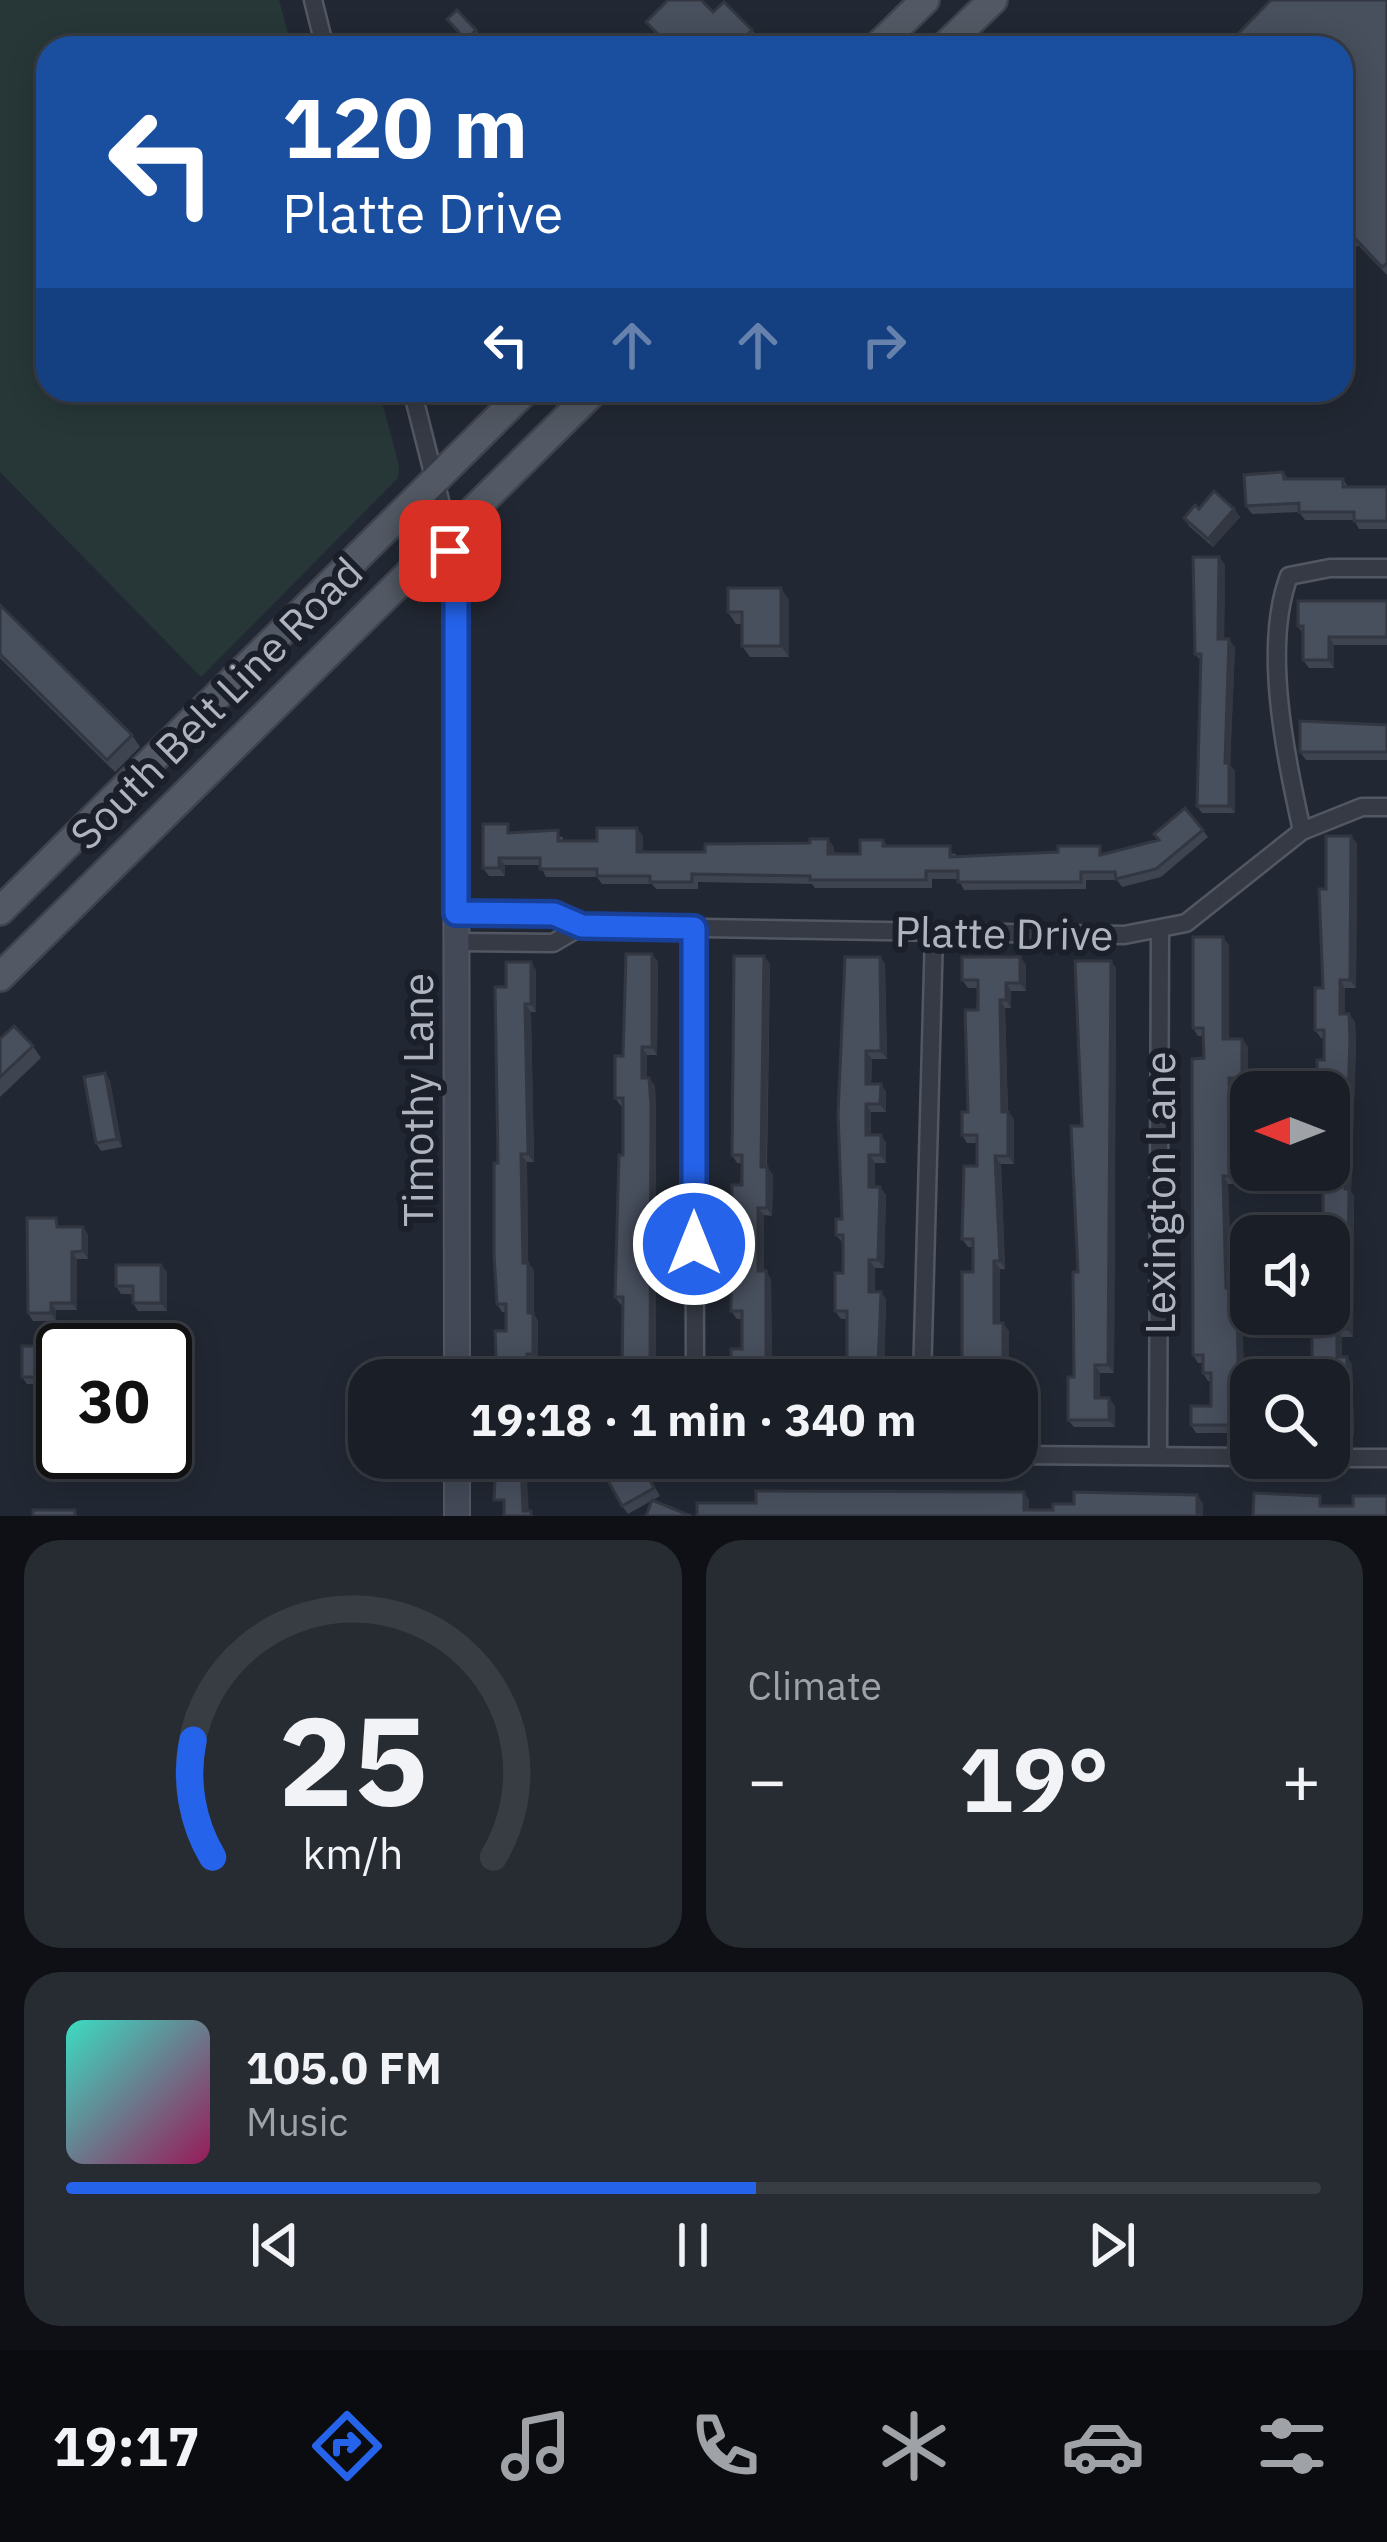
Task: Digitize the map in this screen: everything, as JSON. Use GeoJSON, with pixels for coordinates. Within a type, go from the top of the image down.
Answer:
{"type":"FeatureCollection","features":[{"type":"Feature","properties":{"kind":"main road"},"geometry":{"type":"LineString","coordinates":[[889,36],[925,0]]}},
{"type":"Feature","properties":{"kind":"main road"},"geometry":{"type":"LineString","coordinates":[[956,36],[993,0]]}},
{"type":"Feature","properties":{"kind":"main road","name":"South Belt Line Road"},"geometry":{"type":"LineString","coordinates":[[0,911],[513,402]]}},
{"type":"Feature","properties":{"kind":"main road","name":"South Belt Line Road"},"geometry":{"type":"LineString","coordinates":[[0,976],[583,402]]}},
{"type":"Feature","properties":{"kind":"street"},"geometry":{"type":"LineString","coordinates":[[313,0],[322,36]]}},
{"type":"Feature","properties":{"kind":"street"},"geometry":{"type":"LineString","coordinates":[[415,402],[448,532]]}},
{"type":"Feature","properties":{"kind":"street","name":"Timothy Lane"},"geometry":{"type":"LineString","coordinates":[[448,532],[456,597],[457,1359]]}},
{"type":"Feature","properties":{"kind":"street"},"geometry":{"type":"LineString","coordinates":[[1302,831],[1289,771],[1280,685],[1280,600],[1289,576],[1304,570],[1387,568]]}},
{"type":"Feature","properties":{"kind":"street","name":"Platte Drive"},"geometry":{"type":"LineString","coordinates":[[456,913],[554,914],[582,926],[1124,935],[1160,931],[1186,923],[1302,831],[1362,806],[1387,806]]}},
{"type":"Feature","properties":{"kind":"street","name":"Platte Drive"},"geometry":{"type":"LineString","coordinates":[[456,942],[553,943],[582,926]]}},
{"type":"Feature","properties":{"kind":"street"},"geometry":{"type":"LineString","coordinates":[[694,928],[695,1359]]}},
{"type":"Feature","properties":{"kind":"street","name":"Lexington Lane"},"geometry":{"type":"LineString","coordinates":[[1158,1455],[1160,931]]}},
{"type":"Feature","properties":{"kind":"street"},"geometry":{"type":"LineString","coordinates":[[923,1359],[934,933]]}},
{"type":"Feature","properties":{"kind":"street"},"geometry":{"type":"LineString","coordinates":[[1038,1455],[1230,1456]]}},
{"type":"Feature","properties":{"kind":"street"},"geometry":{"type":"LineString","coordinates":[[1350,1457],[1387,1458]]}},
{"type":"Feature","properties":{"kind":"street"},"geometry":{"type":"LineString","coordinates":[[457,1479],[457,1516]]}},
{"type":"Feature","properties":{"kind":"shaded area"},"geometry":{"type":"Polygon","coordinates":[[[0,0],[279,0],[289,36],[36,36],[36,402],[382,402],[398,478],[201,677],[0,472],[0,0]]]}},
{"type":"Feature","properties":{"kind":"building"},"geometry":{"type":"Polygon","coordinates":[[[668,0],[701,0],[713,12],[724,2],[752,30],[746,36],[660,36],[646,22],[668,0]]]}},
{"type":"Feature","properties":{"kind":"building"},"geometry":{"type":"Polygon","coordinates":[[[1271,0],[1387,0],[1387,263],[1382,267],[1353,236],[1353,36],[1236,36],[1271,0]]]}},
{"type":"Feature","properties":{"kind":"building"},"geometry":{"type":"Polygon","coordinates":[[[457,10],[476,30],[462,36],[447,19],[457,10]]]}},
{"type":"Feature","properties":{"kind":"building"},"geometry":{"type":"Polygon","coordinates":[[[1283,472],[1284,479],[1343,479],[1343,487],[1387,487],[1387,521],[1354,521],[1354,512],[1299,512],[1299,503],[1246,506],[1244,475],[1283,472]]]}},
{"type":"Feature","properties":{"kind":"building"},"geometry":{"type":"Polygon","coordinates":[[[1214,491],[1234,509],[1208,539],[1184,518],[1214,491]]]}},
{"type":"Feature","properties":{"kind":"building"},"geometry":{"type":"Polygon","coordinates":[[[1193,557],[1219,557],[1218,639],[1229,639],[1225,763],[1229,763],[1229,806],[1197,806],[1201,654],[1195,654],[1193,557]]]}},
{"type":"Feature","properties":{"kind":"building"},"geometry":{"type":"Polygon","coordinates":[[[728,588],[781,588],[781,646],[742,646],[742,612],[728,612],[728,588]]]}},
{"type":"Feature","properties":{"kind":"building"},"geometry":{"type":"Polygon","coordinates":[[[1298,601],[1387,601],[1387,637],[1329,637],[1329,660],[1303,660],[1298,601]]]}},
{"type":"Feature","properties":{"kind":"building"},"geometry":{"type":"Polygon","coordinates":[[[0,605],[132,735],[107,760],[0,654],[0,605]]]}},
{"type":"Feature","properties":{"kind":"building"},"geometry":{"type":"Polygon","coordinates":[[[1300,721],[1387,725],[1387,752],[1300,752],[1300,721]]]}},
{"type":"Feature","properties":{"kind":"building"},"geometry":{"type":"Polygon","coordinates":[[[1185,808],[1203,830],[1156,869],[1116,879],[1115,872],[1081,872],[1081,882],[958,882],[958,871],[926,871],[926,880],[692,874],[692,882],[650,882],[650,876],[597,876],[597,869],[540,869],[540,858],[499,858],[499,868],[483,868],[483,824],[508,824],[508,833],[558,830],[558,841],[597,841],[597,828],[637,828],[637,852],[705,852],[705,844],[828,839],[828,854],[860,854],[860,840],[883,840],[883,846],[950,846],[950,857],[1058,852],[1058,846],[1100,846],[1100,855],[1159,840],[1154,834],[1185,808]]]}},
{"type":"Feature","properties":{"kind":"building"},"geometry":{"type":"Polygon","coordinates":[[[1326,836],[1351,836],[1350,980],[1340,980],[1340,1014],[1349,1014],[1349,1071],[1317,1071],[1317,1060],[1324,1060],[1324,1030],[1315,1030],[1315,988],[1323,988],[1319,889],[1326,889],[1326,836]]]}},
{"type":"Feature","properties":{"kind":"building"},"geometry":{"type":"Polygon","coordinates":[[[1193,937],[1223,937],[1223,1039],[1242,1039],[1242,1071],[1230,1071],[1229,1078],[1230,1176],[1223,1176],[1230,1335],[1238,1335],[1238,1359],[1230,1359],[1230,1425],[1191,1425],[1191,1406],[1211,1406],[1211,1373],[1203,1373],[1203,1355],[1193,1355],[1192,1059],[1204,1058],[1203,1028],[1193,1028],[1193,937]]]}},
{"type":"Feature","properties":{"kind":"building"},"geometry":{"type":"Polygon","coordinates":[[[626,954],[652,954],[652,1047],[642,1047],[642,1078],[649,1078],[651,1105],[650,1359],[622,1359],[623,1297],[615,1297],[623,1098],[615,1098],[615,1056],[623,1056],[626,954]]]}},
{"type":"Feature","properties":{"kind":"building"},"geometry":{"type":"Polygon","coordinates":[[[734,956],[764,956],[761,1167],[767,1167],[767,1208],[758,1208],[758,1271],[766,1271],[766,1359],[731,1359],[731,1349],[742,1349],[742,1311],[731,1311],[732,1185],[742,1185],[742,1155],[732,1155],[734,956]]]}},
{"type":"Feature","properties":{"kind":"building"},"geometry":{"type":"Polygon","coordinates":[[[845,957],[880,957],[881,1051],[866,1051],[866,1084],[881,1084],[880,1104],[866,1104],[866,1135],[881,1135],[881,1155],[869,1155],[869,1187],[880,1187],[878,1260],[869,1260],[869,1292],[881,1292],[878,1359],[847,1359],[847,1311],[835,1311],[835,1273],[843,1273],[843,1235],[836,1235],[836,1219],[842,1219],[838,1114],[845,957]]]}},
{"type":"Feature","properties":{"kind":"building"},"geometry":{"type":"Polygon","coordinates":[[[962,957],[1020,957],[1020,983],[1006,983],[1006,1000],[1000,1000],[1002,1112],[1008,1112],[1008,1156],[995,1156],[1000,1261],[994,1261],[994,1323],[1003,1323],[1003,1359],[962,1359],[962,1272],[973,1272],[973,1239],[962,1239],[964,1166],[977,1166],[977,1135],[962,1135],[962,1112],[968,1112],[965,1010],[978,1010],[978,980],[962,980],[962,957]]]}},
{"type":"Feature","properties":{"kind":"building"},"geometry":{"type":"Polygon","coordinates":[[[1075,961],[1111,961],[1108,1365],[1095,1365],[1095,1398],[1109,1398],[1109,1420],[1068,1420],[1068,1377],[1074,1377],[1073,1272],[1078,1272],[1071,1126],[1082,1126],[1075,961]]]}},
{"type":"Feature","properties":{"kind":"building"},"geometry":{"type":"Polygon","coordinates":[[[506,962],[531,962],[531,1004],[525,1004],[528,1154],[521,1154],[523,1263],[528,1263],[528,1313],[533,1313],[533,1354],[527,1354],[527,1359],[496,1359],[495,1331],[506,1331],[506,1304],[497,1304],[494,1254],[494,1163],[498,1163],[495,987],[506,987],[506,962]]]}},
{"type":"Feature","properties":{"kind":"building"},"geometry":{"type":"Polygon","coordinates":[[[14,1026],[33,1046],[0,1077],[0,1039],[14,1026]]]}},
{"type":"Feature","properties":{"kind":"building"},"geometry":{"type":"Polygon","coordinates":[[[105,1073],[117,1139],[96,1143],[84,1077],[105,1073]]]}},
{"type":"Feature","properties":{"kind":"building"},"geometry":{"type":"Polygon","coordinates":[[[1323,1191],[1349,1191],[1349,1215],[1323,1215],[1323,1191]]]}},
{"type":"Feature","properties":{"kind":"building"},"geometry":{"type":"Polygon","coordinates":[[[27,1218],[56,1218],[57,1227],[83,1227],[83,1251],[72,1252],[72,1303],[51,1303],[51,1313],[28,1313],[27,1218]]]}},
{"type":"Feature","properties":{"kind":"building"},"geometry":{"type":"Polygon","coordinates":[[[116,1265],[161,1265],[161,1303],[133,1303],[133,1286],[116,1286],[116,1265]]]}},
{"type":"Feature","properties":{"kind":"building"},"geometry":{"type":"Polygon","coordinates":[[[1337,1335],[1337,1357],[1347,1359],[1312,1359],[1312,1337],[1337,1335]]]}},
{"type":"Feature","properties":{"kind":"building"},"geometry":{"type":"Polygon","coordinates":[[[22,1346],[36,1346],[36,1377],[22,1377],[22,1346]]]}},
{"type":"Feature","properties":{"kind":"building"},"geometry":{"type":"Polygon","coordinates":[[[495,1479],[522,1479],[523,1511],[531,1511],[531,1516],[504,1516],[504,1500],[494,1500],[495,1479]]]}},
{"type":"Feature","properties":{"kind":"building"},"geometry":{"type":"Polygon","coordinates":[[[607,1479],[649,1479],[654,1488],[622,1506],[607,1479]]]}},
{"type":"Feature","properties":{"kind":"building"},"geometry":{"type":"Polygon","coordinates":[[[756,1491],[1024,1492],[1024,1510],[1074,1504],[1074,1492],[1197,1495],[1197,1516],[697,1516],[697,1503],[756,1503],[756,1491]]]}},
{"type":"Feature","properties":{"kind":"building"},"geometry":{"type":"Polygon","coordinates":[[[1254,1493],[1320,1496],[1320,1506],[1353,1506],[1353,1496],[1387,1496],[1387,1516],[1253,1516],[1254,1493]]]}},
{"type":"Feature","properties":{"kind":"building"},"geometry":{"type":"Polygon","coordinates":[[[652,1500],[691,1516],[646,1516],[652,1500]]]}},
{"type":"Feature","properties":{"kind":"building"},"geometry":{"type":"Polygon","coordinates":[[[33,1510],[75,1510],[75,1516],[33,1516],[33,1510]]]}},
{"type":"Feature","properties":{"kind":"route"},"geometry":{"type":"LineString","coordinates":[[450,551],[456,597],[456,913],[554,914],[582,926],[694,928],[694,1244]]}}]}
